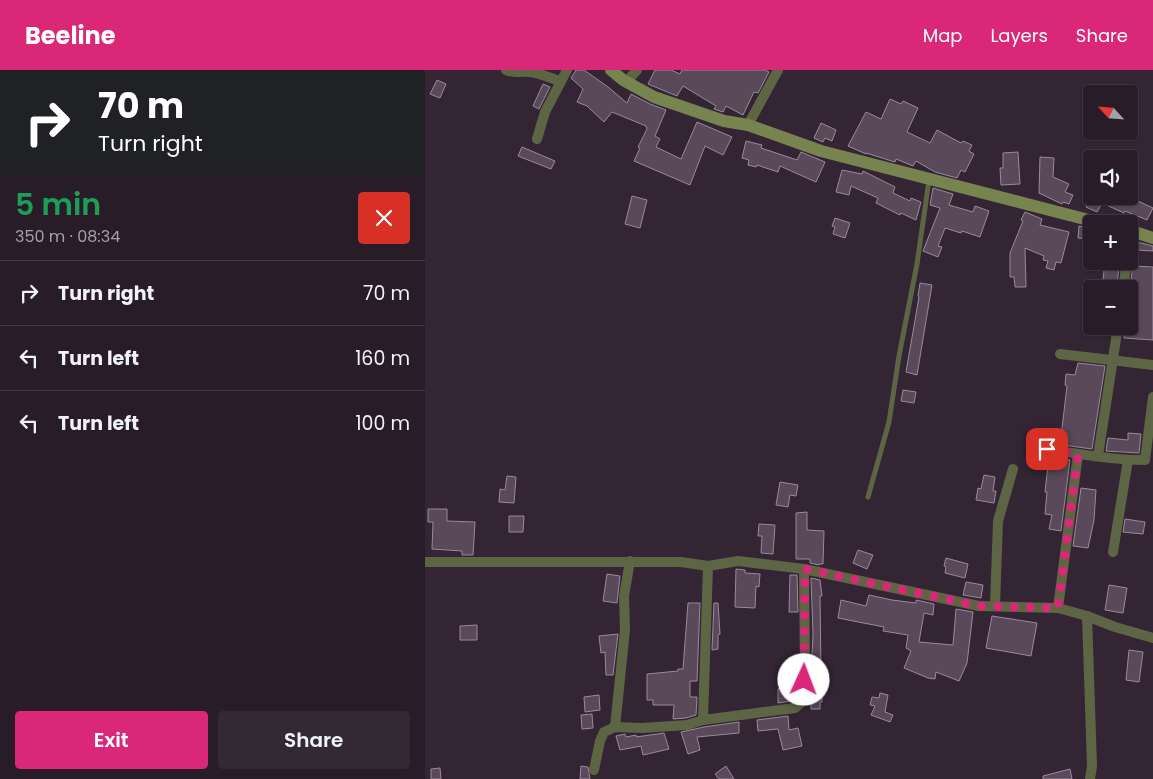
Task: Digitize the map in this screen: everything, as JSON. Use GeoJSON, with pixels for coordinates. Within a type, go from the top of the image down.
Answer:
{"type":"FeatureCollection","features":[{"type":"Feature","properties":{"kind":"street"},"geometry":{"type":"LineString","coordinates":[[505,70],[512,73],[527,72],[538,74],[560,82]]}},
{"type":"Feature","properties":{"kind":"street"},"geometry":{"type":"LineString","coordinates":[[537,139],[545,112],[567,70]]}},
{"type":"Feature","properties":{"kind":"street"},"geometry":{"type":"LineString","coordinates":[[611,70],[626,82],[654,97],[724,121],[748,125],[821,151],[1083,219]]}},
{"type":"Feature","properties":{"kind":"street"},"geometry":{"type":"LineString","coordinates":[[626,82],[637,70]]}},
{"type":"Feature","properties":{"kind":"street"},"geometry":{"type":"LineString","coordinates":[[748,125],[778,70]]}},
{"type":"Feature","properties":{"kind":"street"},"geometry":{"type":"LineString","coordinates":[[1138,233],[1153,238]]}},
{"type":"Feature","properties":{"kind":"street"},"geometry":{"type":"LineString","coordinates":[[1099,456],[1117,335]]}},
{"type":"Feature","properties":{"kind":"street"},"geometry":{"type":"LineString","coordinates":[[1060,354],[1153,365]]}},
{"type":"Feature","properties":{"kind":"street"},"geometry":{"type":"LineString","coordinates":[[1047,449],[1128,460],[1145,460],[1153,397]]}},
{"type":"Feature","properties":{"kind":"street"},"geometry":{"type":"LineString","coordinates":[[1058,608],[1078,454]]}},
{"type":"Feature","properties":{"kind":"street"},"geometry":{"type":"LineString","coordinates":[[1113,552],[1128,460]]}},
{"type":"Feature","properties":{"kind":"street"},"geometry":{"type":"LineString","coordinates":[[995,606],[998,520],[1013,469]]}},
{"type":"Feature","properties":{"kind":"street"},"geometry":{"type":"LineString","coordinates":[[425,562],[629,561],[681,562],[708,566],[738,561],[805,569],[979,606],[1058,608],[1087,616],[1115,628],[1153,638]]}},
{"type":"Feature","properties":{"kind":"street"},"geometry":{"type":"LineString","coordinates":[[615,727],[623,652],[625,596],[629,561]]}},
{"type":"Feature","properties":{"kind":"street"},"geometry":{"type":"LineString","coordinates":[[703,720],[708,566]]}},
{"type":"Feature","properties":{"kind":"street"},"geometry":{"type":"LineString","coordinates":[[593,770],[600,741],[605,732],[615,727],[642,728],[687,725],[703,720],[795,708],[802,702],[805,669],[805,569]]}},
{"type":"Feature","properties":{"kind":"street"},"geometry":{"type":"LineString","coordinates":[[1087,616],[1092,766],[1090,779]]}},
{"type":"Feature","properties":{"kind":"lane"},"geometry":{"type":"LineString","coordinates":[[868,497],[889,422],[899,356],[917,264],[929,179]]}},
{"type":"Feature","properties":{"kind":"building"},"geometry":{"type":"Polygon","coordinates":[[[576,70],[584,70],[627,103],[631,94],[666,110],[655,136],[660,139],[656,147],[681,159],[697,122],[732,137],[723,155],[705,146],[690,185],[634,161],[640,148],[638,147],[647,129],[646,126],[612,112],[604,122],[587,106],[577,102],[583,89],[571,78],[576,70]]]}},
{"type":"Feature","properties":{"kind":"building"},"geometry":{"type":"Polygon","coordinates":[[[655,70],[671,70],[680,74],[682,70],[765,70],[769,72],[758,93],[754,92],[743,115],[726,106],[723,112],[714,109],[716,106],[683,86],[677,96],[648,84],[655,70]]]}},
{"type":"Feature","properties":{"kind":"building"},"geometry":{"type":"Polygon","coordinates":[[[437,80],[446,84],[440,98],[430,94],[437,80]]]}},
{"type":"Feature","properties":{"kind":"building"},"geometry":{"type":"Polygon","coordinates":[[[543,84],[550,87],[539,109],[533,106],[543,84]]]}},
{"type":"Feature","properties":{"kind":"building"},"geometry":{"type":"Polygon","coordinates":[[[890,99],[901,104],[903,101],[918,108],[907,132],[930,143],[937,130],[961,143],[963,141],[972,145],[969,151],[974,154],[965,172],[961,170],[957,178],[935,172],[916,161],[913,166],[896,159],[895,162],[866,154],[848,146],[866,112],[881,119],[890,99]]]}},
{"type":"Feature","properties":{"kind":"building"},"geometry":{"type":"Polygon","coordinates":[[[821,123],[836,130],[832,141],[825,138],[823,142],[814,138],[821,123]]]}},
{"type":"Feature","properties":{"kind":"building"},"geometry":{"type":"Polygon","coordinates":[[[746,141],[762,145],[761,148],[797,160],[801,152],[825,162],[816,182],[780,166],[778,172],[757,165],[756,167],[748,165],[749,160],[742,158],[746,141]]]}},
{"type":"Feature","properties":{"kind":"building"},"geometry":{"type":"Polygon","coordinates":[[[522,147],[555,161],[551,169],[518,156],[522,147]]]}},
{"type":"Feature","properties":{"kind":"building"},"geometry":{"type":"Polygon","coordinates":[[[1018,152],[1020,184],[1001,185],[1000,168],[1003,168],[1003,153],[1018,152]]]}},
{"type":"Feature","properties":{"kind":"building"},"geometry":{"type":"Polygon","coordinates":[[[1040,157],[1054,158],[1053,177],[1069,184],[1065,192],[1073,195],[1069,204],[1063,202],[1062,204],[1039,193],[1040,157]]]}},
{"type":"Feature","properties":{"kind":"building"},"geometry":{"type":"Polygon","coordinates":[[[842,170],[862,174],[863,171],[895,187],[893,193],[910,201],[911,198],[921,202],[916,220],[901,213],[900,215],[876,203],[878,198],[851,186],[849,195],[836,192],[842,170]]]}},
{"type":"Feature","properties":{"kind":"building"},"geometry":{"type":"Polygon","coordinates":[[[933,188],[953,194],[949,205],[973,212],[975,206],[989,211],[980,237],[945,228],[938,246],[942,247],[938,257],[923,251],[940,208],[930,205],[933,188]]]}},
{"type":"Feature","properties":{"kind":"building"},"geometry":{"type":"Polygon","coordinates":[[[632,196],[647,200],[640,228],[625,224],[632,196]]]}},
{"type":"Feature","properties":{"kind":"building"},"geometry":{"type":"Polygon","coordinates":[[[1138,201],[1153,208],[1147,220],[1125,211],[1124,213],[1106,205],[1138,205],[1138,201]]]}},
{"type":"Feature","properties":{"kind":"building"},"geometry":{"type":"Polygon","coordinates":[[[1087,205],[1101,205],[1097,212],[1086,207],[1087,205]]]}},
{"type":"Feature","properties":{"kind":"building"},"geometry":{"type":"Polygon","coordinates":[[[1025,212],[1042,219],[1040,225],[1069,232],[1061,263],[1056,262],[1054,270],[1046,268],[1048,261],[1043,260],[1044,256],[1025,248],[1026,287],[1015,287],[1014,277],[1010,277],[1010,253],[1025,212]]]}},
{"type":"Feature","properties":{"kind":"building"},"geometry":{"type":"Polygon","coordinates":[[[835,218],[850,223],[845,238],[833,234],[835,227],[832,226],[835,218]]]}},
{"type":"Feature","properties":{"kind":"building"},"geometry":{"type":"Polygon","coordinates":[[[1079,226],[1083,227],[1083,239],[1078,238],[1079,226]]]}},
{"type":"Feature","properties":{"kind":"building"},"geometry":{"type":"Polygon","coordinates":[[[1138,242],[1153,246],[1153,251],[1138,250],[1138,242]]]}},
{"type":"Feature","properties":{"kind":"building"},"geometry":{"type":"Polygon","coordinates":[[[1138,266],[1153,267],[1153,340],[1124,338],[1124,335],[1138,335],[1138,280],[1131,280],[1132,270],[1138,270],[1138,266]]]}},
{"type":"Feature","properties":{"kind":"building"},"geometry":{"type":"Polygon","coordinates":[[[1104,270],[1119,270],[1117,280],[1103,280],[1104,270]]]}},
{"type":"Feature","properties":{"kind":"building"},"geometry":{"type":"Polygon","coordinates":[[[920,283],[932,285],[917,375],[906,372],[920,283]]]}},
{"type":"Feature","properties":{"kind":"building"},"geometry":{"type":"Polygon","coordinates":[[[1078,363],[1105,366],[1092,449],[1063,445],[1064,437],[1061,437],[1067,386],[1065,385],[1066,374],[1075,375],[1078,363]]]}},
{"type":"Feature","properties":{"kind":"building"},"geometry":{"type":"Polygon","coordinates":[[[903,390],[916,392],[914,403],[901,401],[903,390]]]}},
{"type":"Feature","properties":{"kind":"building"},"geometry":{"type":"Polygon","coordinates":[[[1128,433],[1141,434],[1139,453],[1106,451],[1108,438],[1128,440],[1128,433]]]}},
{"type":"Feature","properties":{"kind":"building"},"geometry":{"type":"Polygon","coordinates":[[[1049,456],[1070,460],[1061,531],[1049,529],[1052,515],[1045,514],[1047,492],[1045,492],[1049,456]]]}},
{"type":"Feature","properties":{"kind":"building"},"geometry":{"type":"Polygon","coordinates":[[[984,475],[995,477],[993,491],[996,491],[994,503],[976,500],[978,488],[981,489],[984,475]]]}},
{"type":"Feature","properties":{"kind":"building"},"geometry":{"type":"Polygon","coordinates":[[[507,476],[516,477],[514,503],[499,502],[500,489],[505,490],[507,476]]]}},
{"type":"Feature","properties":{"kind":"building"},"geometry":{"type":"Polygon","coordinates":[[[780,482],[798,485],[796,496],[790,495],[788,507],[776,505],[780,482]]]}},
{"type":"Feature","properties":{"kind":"building"},"geometry":{"type":"Polygon","coordinates":[[[1081,488],[1096,490],[1094,520],[1088,548],[1073,546],[1081,488]]]}},
{"type":"Feature","properties":{"kind":"building"},"geometry":{"type":"Polygon","coordinates":[[[428,509],[447,509],[447,521],[475,522],[473,555],[462,555],[462,551],[432,549],[433,522],[428,522],[428,509]]]}},
{"type":"Feature","properties":{"kind":"building"},"geometry":{"type":"Polygon","coordinates":[[[807,512],[807,530],[824,531],[823,564],[810,563],[810,559],[796,559],[796,513],[807,512]]]}},
{"type":"Feature","properties":{"kind":"building"},"geometry":{"type":"Polygon","coordinates":[[[509,516],[524,516],[523,532],[509,532],[509,516]]]}},
{"type":"Feature","properties":{"kind":"building"},"geometry":{"type":"Polygon","coordinates":[[[1125,519],[1145,522],[1143,534],[1123,532],[1125,519]]]}},
{"type":"Feature","properties":{"kind":"building"},"geometry":{"type":"Polygon","coordinates":[[[759,524],[775,525],[773,554],[761,553],[762,536],[758,536],[759,524]]]}},
{"type":"Feature","properties":{"kind":"building"},"geometry":{"type":"Polygon","coordinates":[[[858,550],[873,555],[867,569],[853,563],[858,550]]]}},
{"type":"Feature","properties":{"kind":"building"},"geometry":{"type":"Polygon","coordinates":[[[946,558],[968,564],[965,578],[945,573],[946,558]]]}},
{"type":"Feature","properties":{"kind":"building"},"geometry":{"type":"Polygon","coordinates":[[[736,569],[745,570],[745,573],[760,574],[759,587],[756,586],[755,608],[735,607],[736,569]]]}},
{"type":"Feature","properties":{"kind":"building"},"geometry":{"type":"Polygon","coordinates":[[[607,574],[620,576],[617,603],[603,601],[607,574]]]}},
{"type":"Feature","properties":{"kind":"building"},"geometry":{"type":"Polygon","coordinates":[[[790,575],[797,575],[798,612],[789,612],[790,575]]]}},
{"type":"Feature","properties":{"kind":"building"},"geometry":{"type":"Polygon","coordinates":[[[811,578],[820,580],[822,596],[820,596],[821,674],[811,674],[813,635],[811,578]]]}},
{"type":"Feature","properties":{"kind":"building"},"geometry":{"type":"Polygon","coordinates":[[[966,582],[983,585],[981,598],[963,595],[966,582]]]}},
{"type":"Feature","properties":{"kind":"building"},"geometry":{"type":"Polygon","coordinates":[[[1109,585],[1127,588],[1123,613],[1105,610],[1109,585]]]}},
{"type":"Feature","properties":{"kind":"building"},"geometry":{"type":"Polygon","coordinates":[[[869,595],[892,600],[916,603],[916,600],[934,604],[933,615],[924,613],[919,642],[953,645],[956,609],[973,612],[967,663],[959,681],[936,672],[935,679],[928,678],[904,668],[911,651],[906,648],[908,635],[883,631],[884,627],[838,618],[841,600],[866,606],[869,595]]]}},
{"type":"Feature","properties":{"kind":"building"},"geometry":{"type":"Polygon","coordinates":[[[688,603],[700,603],[697,681],[690,681],[690,697],[697,697],[696,715],[673,719],[674,705],[653,705],[653,700],[647,700],[647,674],[683,669],[688,603]]]}},
{"type":"Feature","properties":{"kind":"building"},"geometry":{"type":"Polygon","coordinates":[[[714,603],[718,603],[720,634],[718,635],[718,649],[712,650],[714,603]]]}},
{"type":"Feature","properties":{"kind":"building"},"geometry":{"type":"Polygon","coordinates":[[[992,616],[1037,623],[1031,656],[986,648],[992,616]]]}},
{"type":"Feature","properties":{"kind":"building"},"geometry":{"type":"Polygon","coordinates":[[[477,625],[477,640],[460,640],[460,626],[477,625]]]}},
{"type":"Feature","properties":{"kind":"building"},"geometry":{"type":"Polygon","coordinates":[[[618,634],[613,675],[606,675],[605,652],[601,653],[599,636],[618,634]]]}},
{"type":"Feature","properties":{"kind":"building"},"geometry":{"type":"Polygon","coordinates":[[[1129,650],[1143,652],[1139,682],[1126,680],[1129,650]]]}},
{"type":"Feature","properties":{"kind":"building"},"geometry":{"type":"Polygon","coordinates":[[[787,671],[798,672],[795,699],[778,703],[778,689],[786,689],[787,671]]]}},
{"type":"Feature","properties":{"kind":"building"},"geometry":{"type":"Polygon","coordinates":[[[810,691],[822,691],[820,709],[811,709],[811,702],[809,702],[810,691]]]}},
{"type":"Feature","properties":{"kind":"building"},"geometry":{"type":"Polygon","coordinates":[[[880,693],[888,695],[885,712],[893,715],[890,722],[871,715],[875,706],[870,705],[872,697],[879,698],[880,693]]]}},
{"type":"Feature","properties":{"kind":"building"},"geometry":{"type":"Polygon","coordinates":[[[599,695],[600,710],[585,712],[584,697],[599,695]]]}},
{"type":"Feature","properties":{"kind":"building"},"geometry":{"type":"Polygon","coordinates":[[[592,714],[593,728],[582,729],[581,715],[592,714]]]}},
{"type":"Feature","properties":{"kind":"building"},"geometry":{"type":"Polygon","coordinates":[[[788,716],[789,730],[798,728],[802,746],[783,750],[778,729],[758,731],[757,720],[788,716]]]}},
{"type":"Feature","properties":{"kind":"building"},"geometry":{"type":"Polygon","coordinates":[[[739,722],[739,733],[697,737],[700,750],[688,754],[681,732],[739,722]]]}},
{"type":"Feature","properties":{"kind":"building"},"geometry":{"type":"Polygon","coordinates":[[[664,733],[669,749],[643,755],[641,746],[620,750],[616,736],[625,734],[626,737],[636,735],[636,737],[664,733]]]}},
{"type":"Feature","properties":{"kind":"building"},"geometry":{"type":"Polygon","coordinates":[[[581,766],[588,767],[590,779],[580,779],[581,766]]]}},
{"type":"Feature","properties":{"kind":"building"},"geometry":{"type":"Polygon","coordinates":[[[726,766],[734,779],[719,779],[715,774],[726,766]]]}},
{"type":"Feature","properties":{"kind":"building"},"geometry":{"type":"Polygon","coordinates":[[[440,768],[441,779],[431,779],[431,769],[440,768]]]}},
{"type":"Feature","properties":{"kind":"building"},"geometry":{"type":"Polygon","coordinates":[[[1070,769],[1072,779],[1043,779],[1043,776],[1070,769]]]}},
{"type":"Feature","properties":{"kind":"route"},"geometry":{"type":"LineString","coordinates":[[804,680],[805,569],[979,606],[1058,608],[1078,454],[1047,449]]}}]}
